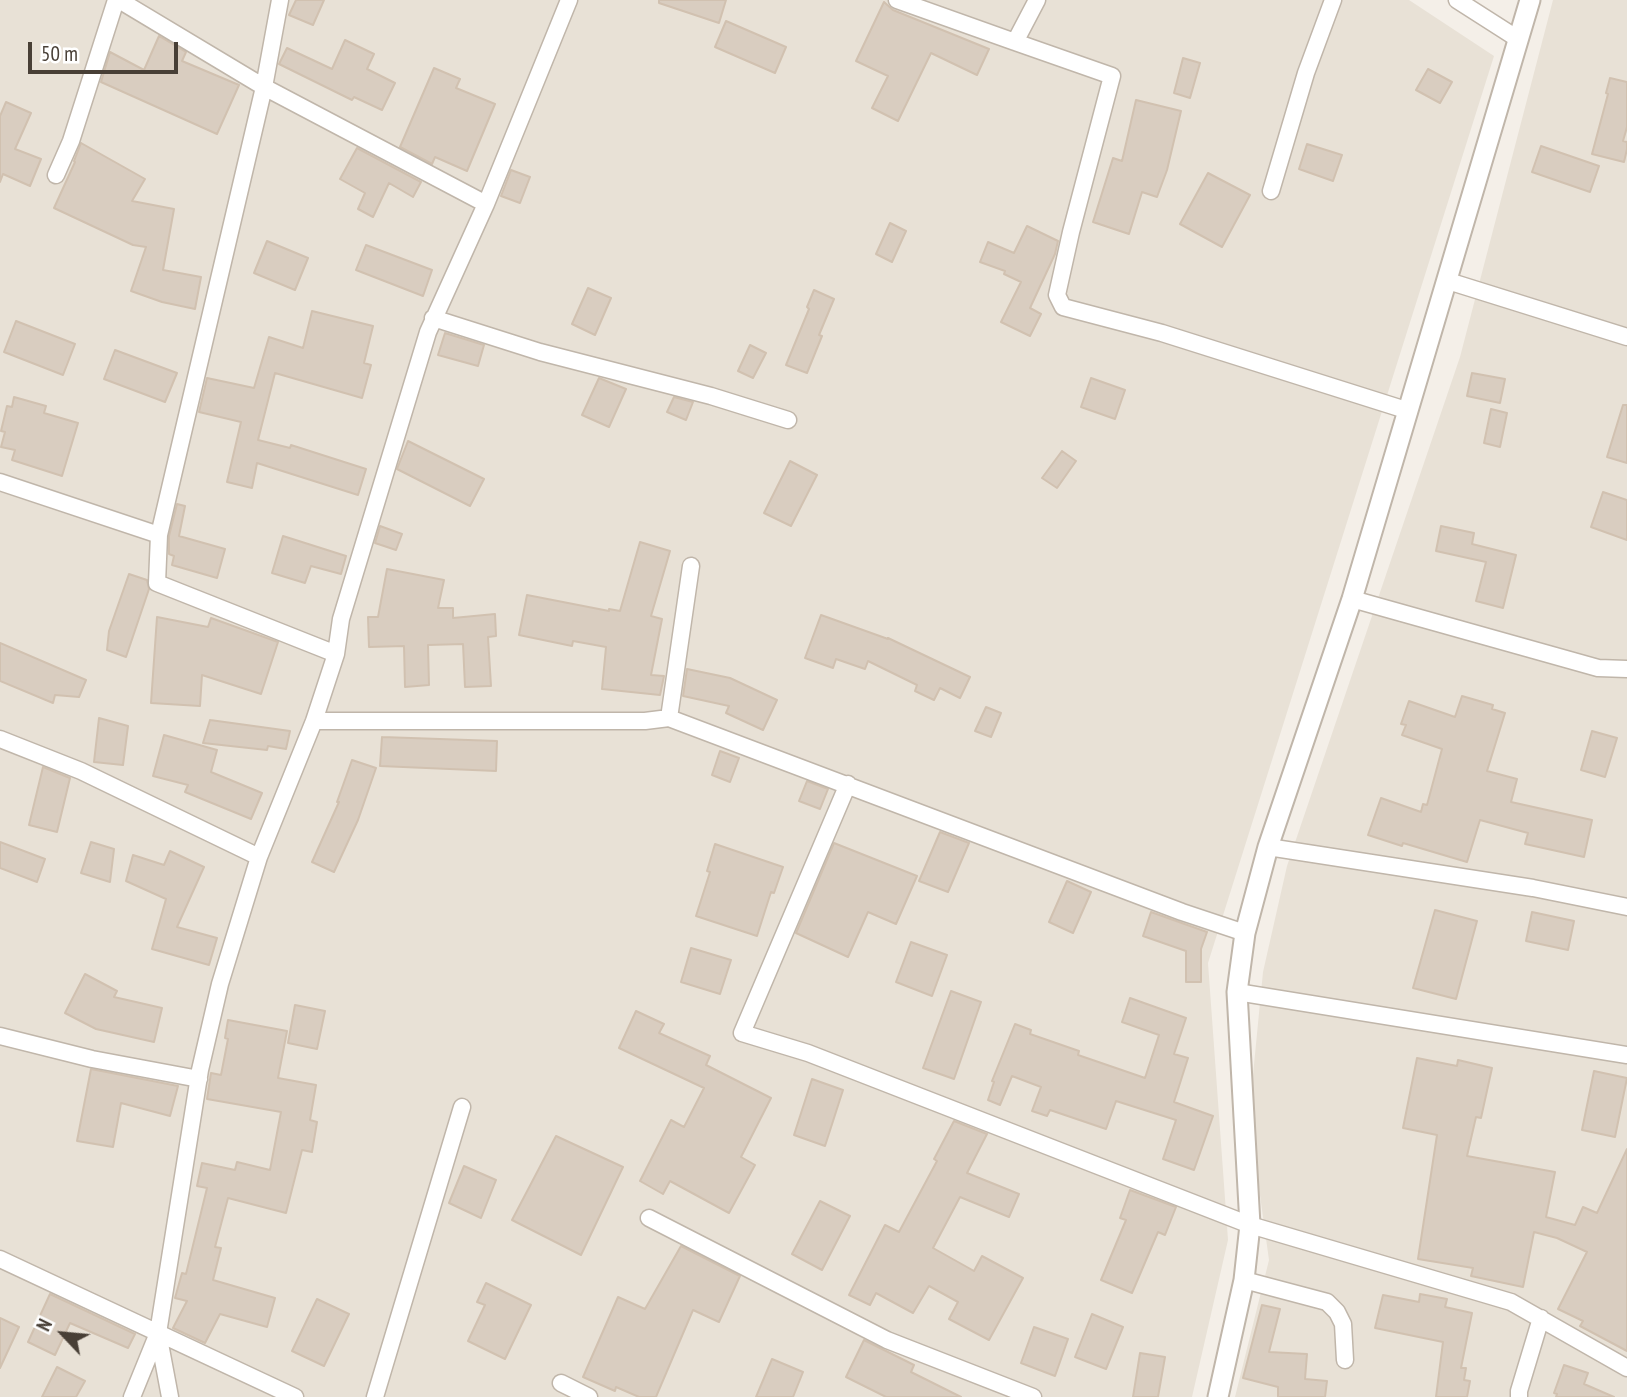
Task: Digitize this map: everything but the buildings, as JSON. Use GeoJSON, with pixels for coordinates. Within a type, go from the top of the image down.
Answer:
{"type":"FeatureCollection","features":[{"type":"Feature","properties":{"kind":"street"},"geometry":{"type":"LineString","coordinates":[[56,176],[71,141],[118,0],[264,87],[486,204]]}},
{"type":"Feature","properties":{"kind":"street"},"geometry":{"type":"LineString","coordinates":[[280,0],[264,87],[159,535],[157,583],[336,654]]}},
{"type":"Feature","properties":{"kind":"street"},"geometry":{"type":"LineString","coordinates":[[132,1397],[158,1333],[199,1079],[220,984],[259,857],[314,721],[336,654],[341,619],[433,318],[486,204],[569,0]]}},
{"type":"Feature","properties":{"kind":"street"},"geometry":{"type":"LineString","coordinates":[[897,0],[1112,76],[1057,295],[1063,307],[1162,332],[1409,411]]}},
{"type":"Feature","properties":{"kind":"street"},"geometry":{"type":"LineString","coordinates":[[1015,42],[1037,0]]}},
{"type":"Feature","properties":{"kind":"street"},"geometry":{"type":"LineString","coordinates":[[1271,191],[1306,73],[1333,0]]}},
{"type":"Feature","properties":{"kind":"street"},"geometry":{"type":"LineString","coordinates":[[1457,0],[1518,39]]}},
{"type":"Feature","properties":{"kind":"street"},"geometry":{"type":"LineString","coordinates":[[1218,1397],[1244,1280],[1250,1225],[1237,992],[1245,933],[1268,847],[1352,600],[1530,0]]}},
{"type":"Feature","properties":{"kind":"street"},"geometry":{"type":"LineString","coordinates":[[1448,281],[1627,337]]}},
{"type":"Feature","properties":{"kind":"street"},"geometry":{"type":"LineString","coordinates":[[433,318],[540,352],[711,396],[788,421]]}},
{"type":"Feature","properties":{"kind":"street"},"geometry":{"type":"LineString","coordinates":[[0,482],[159,535]]}},
{"type":"Feature","properties":{"kind":"street"},"geometry":{"type":"LineString","coordinates":[[669,718],[691,566]]}},
{"type":"Feature","properties":{"kind":"street"},"geometry":{"type":"LineString","coordinates":[[1352,600],[1598,668],[1627,669]]}},
{"type":"Feature","properties":{"kind":"street"},"geometry":{"type":"LineString","coordinates":[[314,721],[645,721],[669,718],[1182,912],[1245,933]]}},
{"type":"Feature","properties":{"kind":"street"},"geometry":{"type":"LineString","coordinates":[[0,739],[81,771],[259,857]]}},
{"type":"Feature","properties":{"kind":"street"},"geometry":{"type":"LineString","coordinates":[[848,784],[742,1033],[808,1053],[1250,1225],[1511,1302],[1627,1368]]}},
{"type":"Feature","properties":{"kind":"street"},"geometry":{"type":"LineString","coordinates":[[1268,847],[1532,888],[1627,907]]}},
{"type":"Feature","properties":{"kind":"street"},"geometry":{"type":"LineString","coordinates":[[1237,992],[1627,1055]]}},
{"type":"Feature","properties":{"kind":"street"},"geometry":{"type":"LineString","coordinates":[[0,1036],[92,1059],[199,1079]]}},
{"type":"Feature","properties":{"kind":"street"},"geometry":{"type":"LineString","coordinates":[[375,1397],[462,1107]]}},
{"type":"Feature","properties":{"kind":"street"},"geometry":{"type":"LineString","coordinates":[[649,1219],[887,1340],[1032,1397]]}},
{"type":"Feature","properties":{"kind":"street"},"geometry":{"type":"LineString","coordinates":[[0,1259],[295,1397]]}},
{"type":"Feature","properties":{"kind":"street"},"geometry":{"type":"LineString","coordinates":[[1244,1280],[1327,1302],[1337,1312],[1343,1324],[1345,1360]]}},
{"type":"Feature","properties":{"kind":"street"},"geometry":{"type":"LineString","coordinates":[[1519,1397],[1518,1391],[1541,1318]]}},
{"type":"Feature","properties":{"kind":"street"},"geometry":{"type":"LineString","coordinates":[[158,1333],[170,1397]]}},
{"type":"Feature","properties":{"kind":"street"},"geometry":{"type":"LineString","coordinates":[[561,1383],[589,1397]]}},
{"type":"Feature","properties":{"kind":"shaded area"},"geometry":{"type":"Polygon","coordinates":[[[0,0],[1409,0],[1494,56],[1208,963],[1228,1240],[1192,1397],[0,1397],[0,0]]]}},
{"type":"Feature","properties":{"kind":"shaded area"},"geometry":{"type":"Polygon","coordinates":[[[1553,0],[1627,0],[1627,1397],[1235,1397],[1269,1260],[1249,1116],[1263,972],[1287,866],[1460,357],[1553,0]]]}}]}
